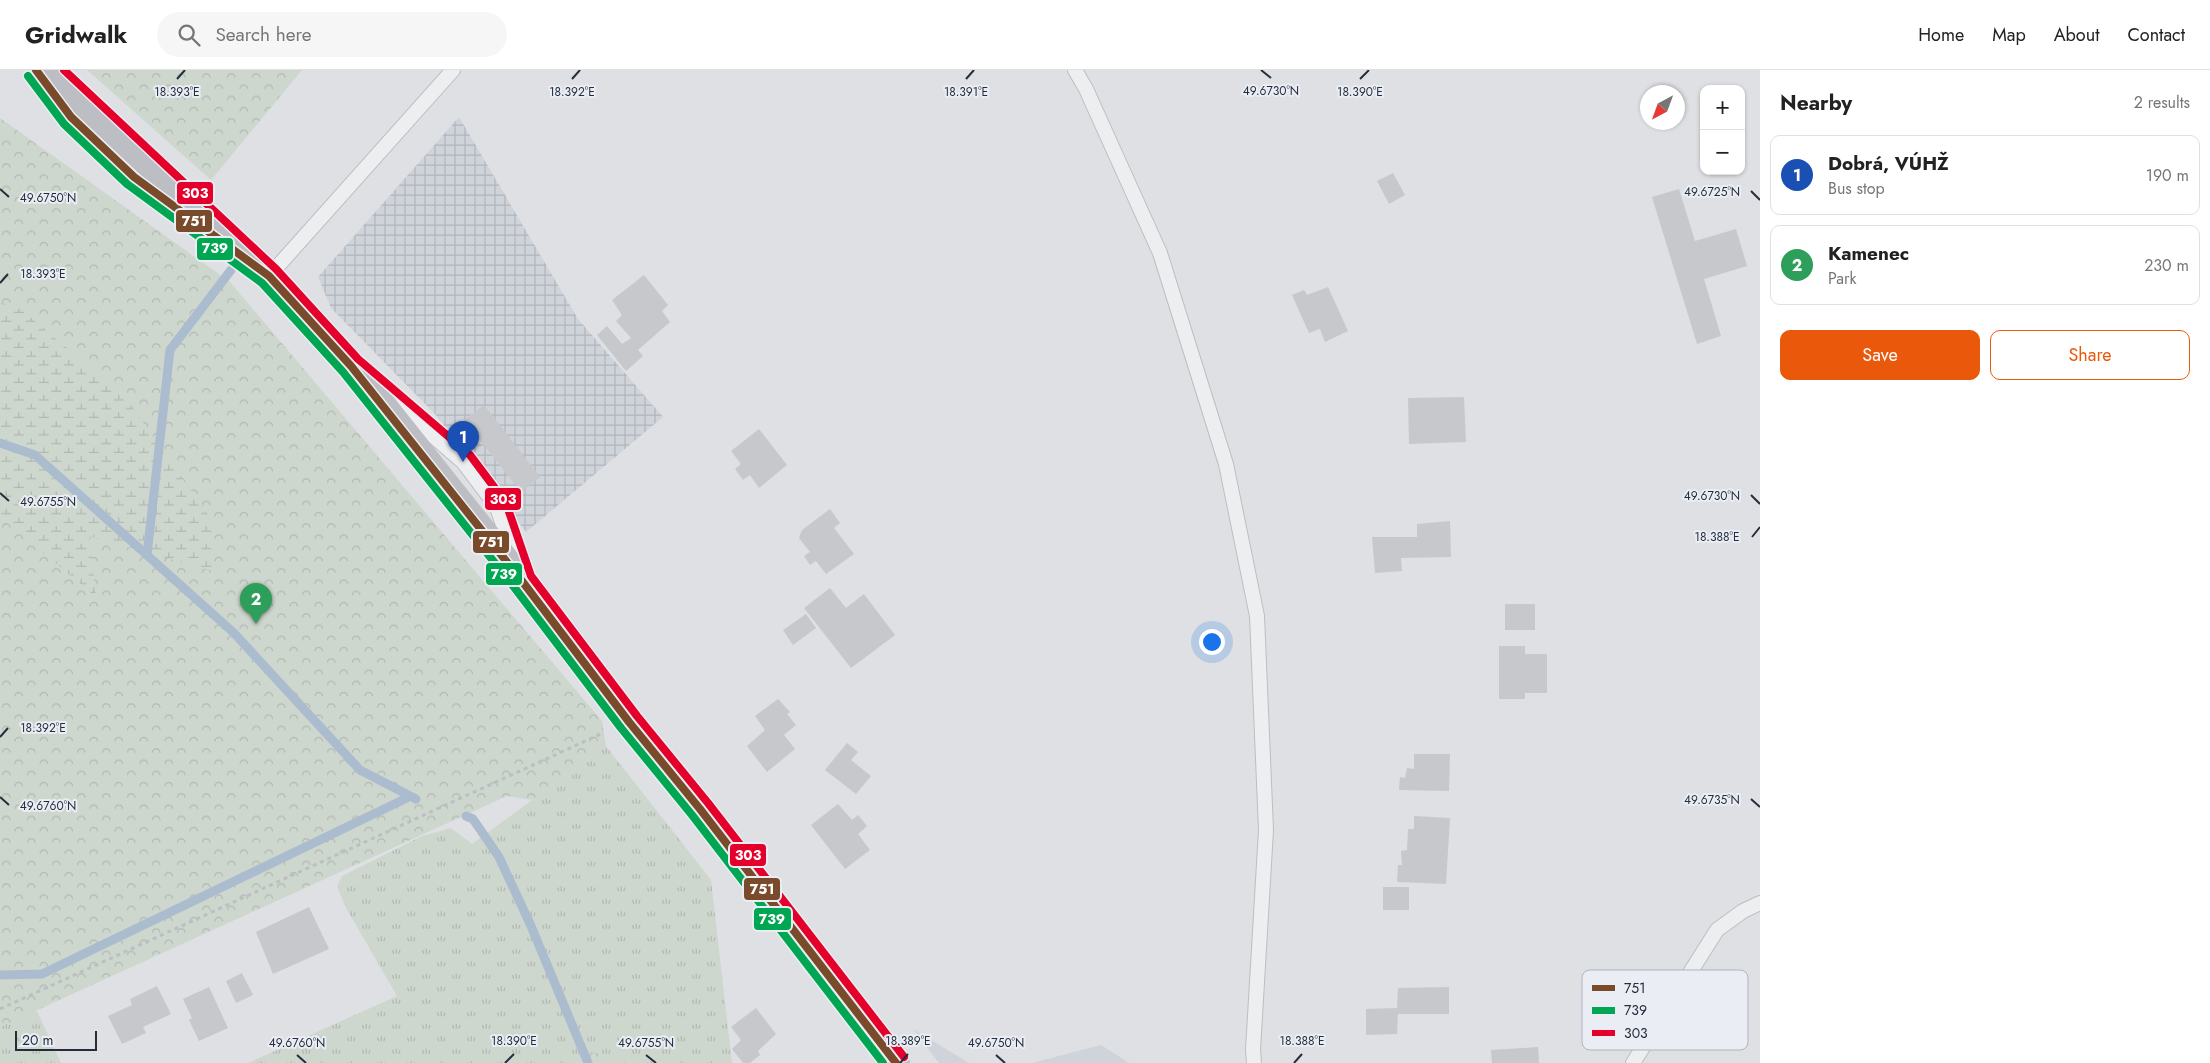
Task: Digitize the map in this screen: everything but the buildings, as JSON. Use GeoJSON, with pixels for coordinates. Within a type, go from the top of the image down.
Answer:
{"type":"FeatureCollection","features":[{"type":"Feature","properties":{"kind":"main road"},"geometry":{"type":"LineString","coordinates":[[49,70],[268,276],[351,366],[522,581],[629,722],[700,809],[896,1063]]}},
{"type":"Feature","properties":{"kind":"lane"},"geometry":{"type":"LineString","coordinates":[[36,70],[71,117],[134,177],[268,276],[453,70]]}},
{"type":"Feature","properties":{"kind":"lane"},"geometry":{"type":"LineString","coordinates":[[1075,70],[1086,89],[1160,253],[1226,464],[1257,616],[1266,830],[1253,1040],[1254,1063]]}},
{"type":"Feature","properties":{"kind":"lane"},"geometry":{"type":"LineString","coordinates":[[1691,970],[1717,930],[1743,911],[1760,903]]}},
{"type":"Feature","properties":{"kind":"lane"},"geometry":{"type":"LineString","coordinates":[[1632,1063],[1640,1050]]}},
{"type":"Feature","properties":{"kind":"path"},"geometry":{"type":"LineString","coordinates":[[0,1009],[629,722]]}},
{"type":"Feature","properties":{"kind":"shaded area"},"geometry":{"type":"Polygon","coordinates":[[[459,117],[578,319],[663,417],[526,532],[435,414],[331,308],[318,277],[459,117]]]}},
{"type":"Feature","properties":{"kind":"shaded area"},"geometry":{"type":"Polygon","coordinates":[[[913,1029],[969,1063],[939,1063],[913,1029]]]}},
{"type":"Feature","properties":{"kind":"shaded area"},"geometry":{"type":"Polygon","coordinates":[[[1101,1045],[1129,1063],[1032,1063],[1101,1045]]]}},
{"type":"Feature","properties":{"kind":"green space"},"geometry":{"type":"Polygon","coordinates":[[[87,70],[302,70],[211,180],[87,70]]]}},
{"type":"Feature","properties":{"kind":"green space"},"geometry":{"type":"Polygon","coordinates":[[[0,118],[230,282],[602,721],[606,746],[532,800],[507,796],[0,1027],[0,118]]]}},
{"type":"Feature","properties":{"kind":"green space"},"geometry":{"type":"Polygon","coordinates":[[[0,302],[23,311],[126,398],[213,522],[212,571],[89,536],[96,597],[0,516],[0,302]]]}},
{"type":"Feature","properties":{"kind":"green space"},"geometry":{"type":"Polygon","coordinates":[[[606,746],[711,880],[732,1063],[624,1063],[615,1057],[584,1054],[582,1063],[248,1063],[397,996],[345,906],[337,886],[342,876],[422,836],[451,828],[472,844],[606,746]]]}},
{"type":"Feature","properties":{"kind":"green space"},"geometry":{"type":"Polygon","coordinates":[[[36,1009],[61,1063],[0,1063],[0,1027],[36,1009]]]}},
{"type":"Feature","properties":{"kind":"green space"},"geometry":{"type":"Polygon","coordinates":[[[590,1052],[615,1057],[624,1063],[582,1063],[584,1054],[590,1052]]]}},
{"type":"Feature","properties":{"kind":"waterway"},"geometry":{"type":"LineString","coordinates":[[147,555],[170,350],[231,270]]}},
{"type":"Feature","properties":{"kind":"waterway"},"geometry":{"type":"LineString","coordinates":[[0,443],[35,455],[233,632],[360,770],[416,799]]}},
{"type":"Feature","properties":{"kind":"waterway"},"geometry":{"type":"LineString","coordinates":[[0,975],[42,974],[409,797]]}},
{"type":"Feature","properties":{"kind":"waterway"},"geometry":{"type":"LineString","coordinates":[[466,816],[473,819],[499,857],[531,926],[588,1063]]}},
{"type":"Feature","properties":{"kind":"transit line","name":"751"},"geometry":{"type":"LineString","coordinates":[[36,70],[71,117],[134,177],[269,276],[351,366],[522,581],[629,722],[700,809],[896,1063]]}},
{"type":"Feature","properties":{"kind":"transit line","name":"303"},"geometry":{"type":"LineString","coordinates":[[64,70],[276,269],[358,359],[470,455],[506,503],[531,576],[637,716],[708,803],[904,1057]]}},
{"type":"Feature","properties":{"kind":"transit line","name":"739"},"geometry":{"type":"LineString","coordinates":[[28,76],[64,124],[127,184],[262,283],[343,372],[514,587],[621,728],[692,815],[883,1063]]}},
{"type":"Feature","properties":{"kind":"place","name":"Dobrá, VÚHŽ"},"geometry":{"type":"Point","coordinates":[463,462]}},
{"type":"Feature","properties":{"kind":"place","name":"Kamenec"},"geometry":{"type":"Point","coordinates":[256,624]}}]}
